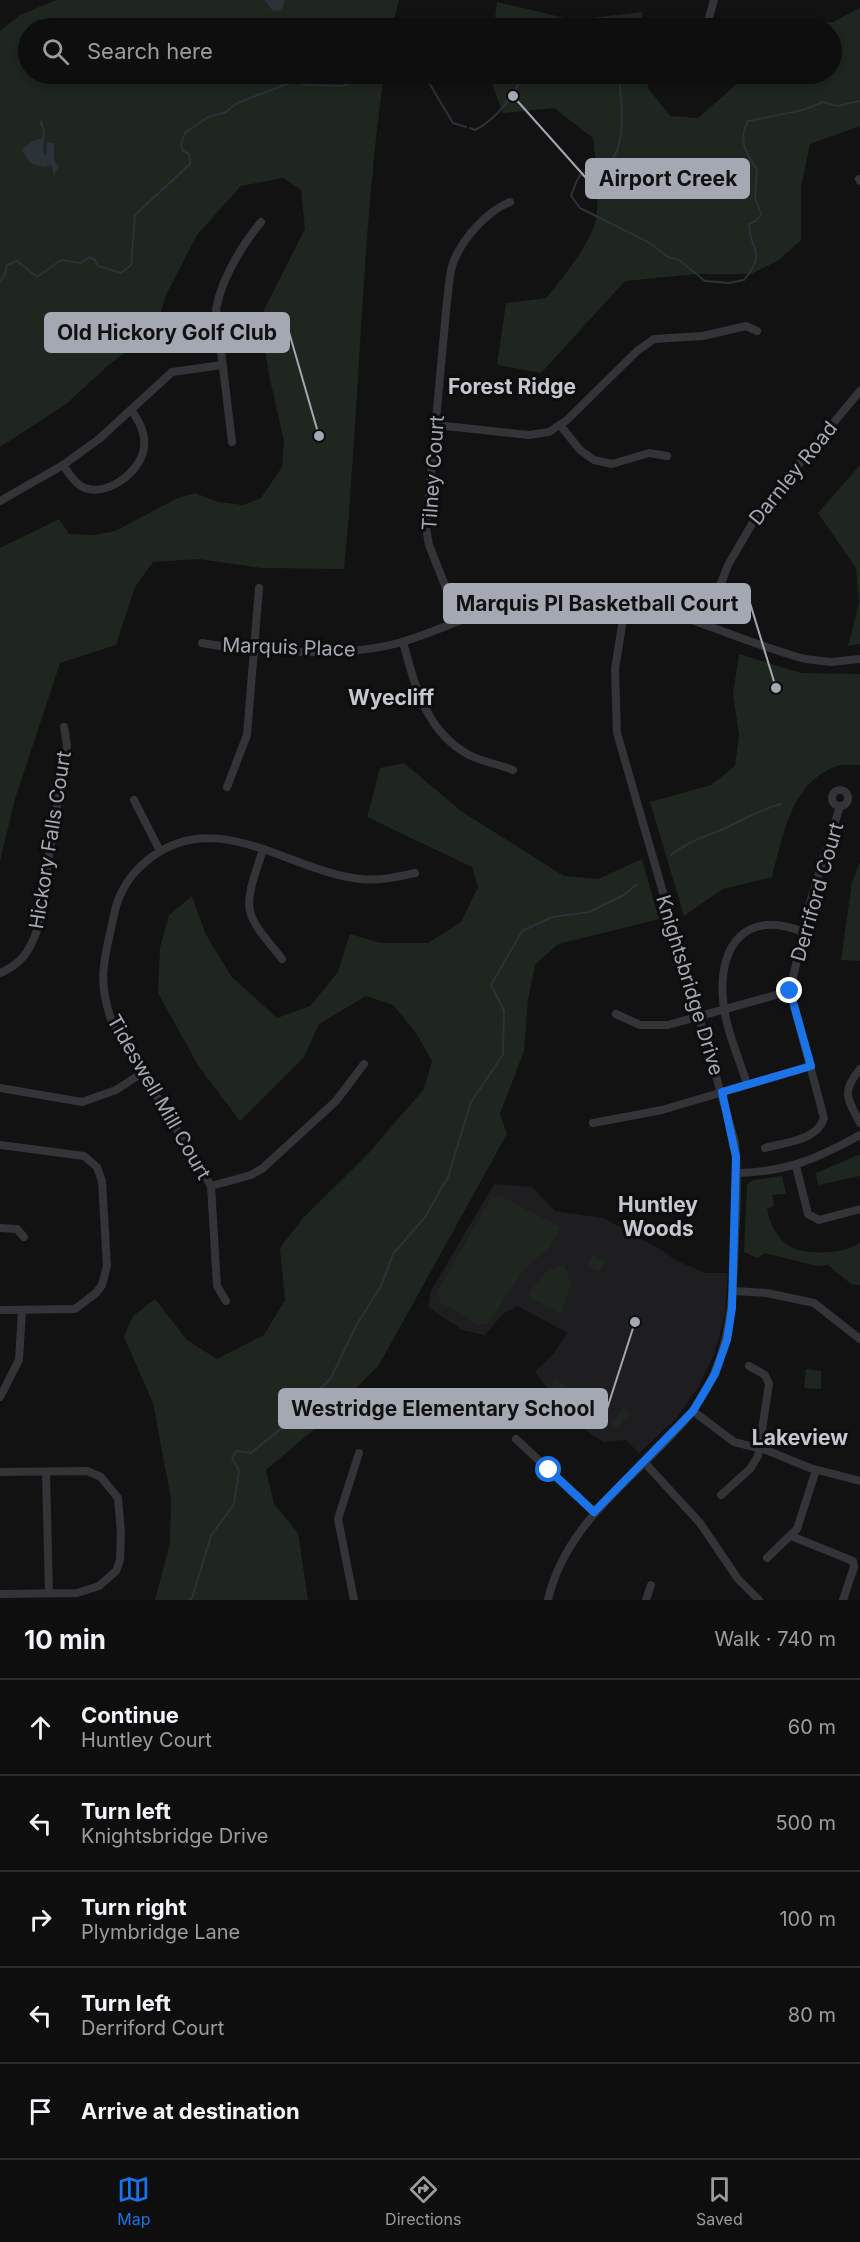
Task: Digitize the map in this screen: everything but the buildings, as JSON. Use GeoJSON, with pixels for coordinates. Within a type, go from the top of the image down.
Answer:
{"type":"FeatureCollection","features":[{"type":"Feature","properties":{"kind":"street"},"geometry":{"type":"LineString","coordinates":[[709,18],[714,0]]}},
{"type":"Feature","properties":{"kind":"street","name":"Tilney Court"},"geometry":{"type":"LineString","coordinates":[[459,621],[429,546],[426,528],[447,301],[453,262],[486,216],[510,202]]}},
{"type":"Feature","properties":{"kind":"street"},"geometry":{"type":"LineString","coordinates":[[232,442],[216,319],[218,298],[244,244],[261,222]]}},
{"type":"Feature","properties":{"kind":"street"},"geometry":{"type":"LineString","coordinates":[[436,425],[529,435],[549,432],[560,425],[638,351],[654,339],[703,336],[746,326],[757,331]]}},
{"type":"Feature","properties":{"kind":"street"},"geometry":{"type":"LineString","coordinates":[[0,501],[63,465],[99,439],[172,372],[222,364]]}},
{"type":"Feature","properties":{"kind":"street","name":"Darnley Road"},"geometry":{"type":"LineString","coordinates":[[705,625],[728,565],[759,512],[860,391]]}},
{"type":"Feature","properties":{"kind":"street"},"geometry":{"type":"LineString","coordinates":[[63,465],[82,487],[93,490],[107,489],[134,470],[142,457],[145,442],[140,422],[131,410]]}},
{"type":"Feature","properties":{"kind":"street"},"geometry":{"type":"LineString","coordinates":[[560,425],[580,450],[594,460],[612,464],[649,453],[667,456]]}},
{"type":"Feature","properties":{"kind":"street"},"geometry":{"type":"LineString","coordinates":[[226,787],[247,735],[259,588]]}},
{"type":"Feature","properties":{"kind":"street","name":"Marquis Place"},"geometry":{"type":"LineString","coordinates":[[202,642],[254,648],[352,651],[403,642],[493,607],[536,597],[584,595],[626,601],[805,659],[831,662],[860,659]]}},
{"type":"Feature","properties":{"kind":"street","name":"Knightsbridge Drive"},"geometry":{"type":"LineString","coordinates":[[548,1600],[563,1559],[594,1512],[693,1411],[710,1383],[722,1356],[730,1324],[733,1291],[735,1142],[626,768],[618,733],[615,669],[626,601]]}},
{"type":"Feature","properties":{"kind":"street"},"geometry":{"type":"LineString","coordinates":[[403,642],[420,700],[443,735],[468,754],[513,770]]}},
{"type":"Feature","properties":{"kind":"street","name":"Hickory Falls Court"},"geometry":{"type":"LineString","coordinates":[[0,973],[13,967],[23,958],[32,947],[37,930],[67,745],[64,727]]}},
{"type":"Feature","properties":{"kind":"street"},"geometry":{"type":"LineString","coordinates":[[134,800],[160,851]]}},
{"type":"Feature","properties":{"kind":"street","name":"Derriford Court"},"geometry":{"type":"LineString","coordinates":[[765,1148],[812,1135],[823,1124],[825,1113],[790,991],[803,932],[840,806]]}},
{"type":"Feature","properties":{"kind":"street","name":"Tideswell Mill Court"},"geometry":{"type":"LineString","coordinates":[[226,1301],[217,1286],[211,1186],[112,1022],[103,998],[101,978],[117,900],[136,869],[174,843],[200,837],[231,840],[360,879],[386,879],[415,873]]}},
{"type":"Feature","properties":{"kind":"street"},"geometry":{"type":"LineString","coordinates":[[263,849],[250,895],[250,910],[259,929],[282,959]]}},
{"type":"Feature","properties":{"kind":"street"},"geometry":{"type":"LineString","coordinates":[[747,1084],[725,1009],[723,989],[727,965],[735,943],[745,932],[766,923],[785,925],[803,932]]}},
{"type":"Feature","properties":{"kind":"street"},"geometry":{"type":"LineString","coordinates":[[616,1014],[640,1025],[681,1023],[790,991]]}},
{"type":"Feature","properties":{"kind":"street"},"geometry":{"type":"LineString","coordinates":[[211,1186],[251,1175],[278,1156],[336,1101],[364,1064]]}},
{"type":"Feature","properties":{"kind":"street"},"geometry":{"type":"LineString","coordinates":[[593,1123],[646,1114],[811,1066]]}},
{"type":"Feature","properties":{"kind":"street"},"geometry":{"type":"LineString","coordinates":[[860,1069],[848,1084],[847,1094],[860,1123]]}},
{"type":"Feature","properties":{"kind":"street"},"geometry":{"type":"LineString","coordinates":[[0,1088],[82,1102],[95,1100],[116,1090],[142,1073]]}},
{"type":"Feature","properties":{"kind":"street"},"geometry":{"type":"LineString","coordinates":[[736,1173],[796,1166],[860,1135]]}},
{"type":"Feature","properties":{"kind":"street"},"geometry":{"type":"LineString","coordinates":[[0,1145],[84,1156],[97,1167],[102,1182],[107,1266],[102,1285],[90,1300],[75,1309],[0,1310]]}},
{"type":"Feature","properties":{"kind":"street"},"geometry":{"type":"LineString","coordinates":[[796,1166],[808,1214],[812,1218],[819,1220],[860,1209]]}},
{"type":"Feature","properties":{"kind":"street"},"geometry":{"type":"LineString","coordinates":[[0,1228],[16,1229],[24,1237]]}},
{"type":"Feature","properties":{"kind":"street"},"geometry":{"type":"LineString","coordinates":[[733,1291],[777,1295],[814,1303],[860,1339]]}},
{"type":"Feature","properties":{"kind":"street"},"geometry":{"type":"LineString","coordinates":[[0,1397],[19,1360],[22,1311]]}},
{"type":"Feature","properties":{"kind":"street"},"geometry":{"type":"LineString","coordinates":[[721,1495],[750,1469],[759,1449],[769,1384],[765,1375],[749,1366]]}},
{"type":"Feature","properties":{"kind":"street"},"geometry":{"type":"LineString","coordinates":[[693,1411],[734,1442],[816,1470],[860,1481]]}},
{"type":"Feature","properties":{"kind":"street"},"geometry":{"type":"LineString","coordinates":[[516,1439],[594,1512]]}},
{"type":"Feature","properties":{"kind":"street"},"geometry":{"type":"LineString","coordinates":[[354,1600],[338,1519],[359,1453]]}},
{"type":"Feature","properties":{"kind":"street"},"geometry":{"type":"LineString","coordinates":[[644,1462],[689,1509],[738,1579],[759,1600]]}},
{"type":"Feature","properties":{"kind":"street"},"geometry":{"type":"LineString","coordinates":[[767,1558],[797,1529],[816,1470]]}},
{"type":"Feature","properties":{"kind":"street"},"geometry":{"type":"LineString","coordinates":[[0,1473],[87,1471],[101,1477],[118,1498],[121,1533],[120,1560],[117,1571],[88,1591],[0,1594]]}},
{"type":"Feature","properties":{"kind":"street"},"geometry":{"type":"LineString","coordinates":[[46,1472],[49,1593]]}},
{"type":"Feature","properties":{"kind":"street"},"geometry":{"type":"LineString","coordinates":[[791,1536],[853,1561],[855,1567],[843,1600]]}},
{"type":"Feature","properties":{"kind":"street"},"geometry":{"type":"LineString","coordinates":[[646,1600],[651,1585]]}},
{"type":"Feature","properties":{"kind":"shaded area"},"geometry":{"type":"Polygon","coordinates":[[[56,0],[399,0],[394,18],[18,18],[18,84],[383,84],[365,259],[344,569],[261,568],[199,559],[153,562],[135,587],[116,645],[60,663],[15,799],[0,861],[0,548],[59,519],[69,534],[94,535],[115,531],[178,498],[195,493],[218,502],[243,505],[261,498],[282,467],[284,442],[268,370],[261,316],[305,229],[301,190],[283,178],[241,186],[197,235],[166,295],[155,330],[111,363],[66,404],[0,447],[0,31],[20,15],[56,0]]]}},
{"type":"Feature","properties":{"kind":"shaded area"},"geometry":{"type":"Polygon","coordinates":[[[264,0],[284,0],[284,6],[280,10],[273,11],[264,0]]]}},
{"type":"Feature","properties":{"kind":"shaded area"},"geometry":{"type":"Polygon","coordinates":[[[497,2],[565,18],[495,18],[497,2]]]}},
{"type":"Feature","properties":{"kind":"shaded area"},"geometry":{"type":"Polygon","coordinates":[[[860,8],[860,126],[810,144],[801,187],[801,240],[779,260],[751,274],[696,274],[625,281],[541,373],[497,365],[506,303],[546,298],[560,281],[583,249],[594,227],[598,188],[593,138],[554,108],[503,113],[492,84],[648,84],[648,88],[670,116],[698,118],[737,84],[842,84],[841,18],[860,8]]]}},
{"type":"Feature","properties":{"kind":"shaded area"},"geometry":{"type":"Polygon","coordinates":[[[642,12],[642,18],[590,18],[642,12]]]}},
{"type":"Feature","properties":{"kind":"shaded area"},"geometry":{"type":"Polygon","coordinates":[[[42,120],[45,132],[43,151],[46,155],[47,143],[54,143],[54,161],[59,166],[54,175],[51,165],[43,167],[30,163],[22,150],[31,142],[42,138],[43,130],[39,122],[42,120]]]}},
{"type":"Feature","properties":{"kind":"shaded area"},"geometry":{"type":"Polygon","coordinates":[[[860,465],[860,644],[848,646],[859,603],[856,568],[818,513],[860,465]]]}},
{"type":"Feature","properties":{"kind":"shaded area"},"geometry":{"type":"Polygon","coordinates":[[[739,654],[801,673],[860,674],[860,765],[837,766],[821,774],[809,784],[791,812],[772,877],[723,889],[684,916],[650,802],[711,785],[735,766],[739,735],[733,694],[739,654]]]}},
{"type":"Feature","properties":{"kind":"shaded area"},"geometry":{"type":"Polygon","coordinates":[[[404,763],[461,811],[564,876],[598,879],[642,859],[659,919],[558,944],[535,965],[528,999],[524,1051],[500,1114],[507,1134],[379,1365],[318,1426],[266,1470],[274,1504],[298,1533],[308,1600],[155,1600],[170,1543],[171,1499],[153,1403],[124,1337],[133,1316],[155,1299],[187,1340],[217,1359],[264,1335],[285,1300],[280,1248],[303,1218],[366,1156],[424,1089],[432,1061],[416,1033],[393,1005],[366,996],[319,1024],[304,1057],[240,1121],[199,1067],[158,993],[160,948],[169,915],[192,896],[205,933],[231,976],[277,1018],[310,1006],[338,972],[350,934],[381,943],[428,943],[461,922],[478,887],[472,867],[367,817],[380,768],[404,763]]]}},
{"type":"Feature","properties":{"kind":"shaded area"},"geometry":{"type":"Polygon","coordinates":[[[860,862],[860,961],[841,960],[852,882],[860,862]]]}},
{"type":"Feature","properties":{"kind":"shaded area"},"geometry":{"type":"Polygon","coordinates":[[[860,1154],[860,1176],[818,1185],[816,1173],[860,1154]]]}},
{"type":"Feature","properties":{"kind":"shaded area"},"geometry":{"type":"Polygon","coordinates":[[[782,1176],[786,1194],[772,1195],[774,1206],[767,1209],[778,1235],[791,1247],[811,1252],[845,1250],[860,1242],[860,1285],[851,1284],[828,1265],[817,1266],[765,1253],[757,1258],[744,1252],[747,1185],[753,1180],[782,1176]]]}},
{"type":"Feature","properties":{"kind":"shaded area"},"geometry":{"type":"Polygon","coordinates":[[[494,1184],[532,1187],[555,1211],[604,1218],[662,1250],[675,1260],[705,1273],[728,1273],[725,1314],[714,1355],[699,1386],[675,1420],[639,1453],[626,1440],[603,1442],[570,1419],[535,1372],[553,1354],[568,1333],[517,1306],[503,1314],[485,1335],[462,1330],[428,1307],[431,1291],[494,1184]]]}},
{"type":"Feature","properties":{"kind":"shaded area"},"geometry":{"type":"Polygon","coordinates":[[[499,1195],[560,1227],[549,1249],[526,1267],[488,1324],[478,1325],[440,1302],[437,1292],[490,1199],[499,1195]]]}},
{"type":"Feature","properties":{"kind":"shaded area"},"geometry":{"type":"Polygon","coordinates":[[[593,1255],[606,1262],[598,1272],[587,1264],[593,1255]]]}},
{"type":"Feature","properties":{"kind":"shaded area"},"geometry":{"type":"Polygon","coordinates":[[[564,1265],[571,1284],[561,1314],[531,1298],[529,1294],[548,1271],[564,1265]]]}},
{"type":"Feature","properties":{"kind":"shaded area"},"geometry":{"type":"Polygon","coordinates":[[[806,1369],[821,1371],[821,1389],[804,1388],[806,1369]]]}},
{"type":"Feature","properties":{"kind":"shaded area"},"geometry":{"type":"Polygon","coordinates":[[[556,1378],[569,1389],[569,1400],[551,1385],[556,1378]]]}},
{"type":"Feature","properties":{"kind":"shaded area"},"geometry":{"type":"Polygon","coordinates":[[[624,1408],[630,1413],[617,1429],[611,1423],[624,1408]]]}},
{"type":"Feature","properties":{"kind":"waterway"},"geometry":{"type":"LineString","coordinates":[[0,281],[5,275],[7,265],[17,261],[37,277],[61,260],[81,263],[89,257],[95,260],[98,266],[121,273],[131,265],[135,215],[190,164],[189,154],[183,151],[181,144],[185,133],[208,117],[226,112],[237,103],[288,84]]}},
{"type":"Feature","properties":{"kind":"waterway"},"geometry":{"type":"LineString","coordinates":[[304,84],[341,86],[348,84]]}},
{"type":"Feature","properties":{"kind":"waterway"},"geometry":{"type":"LineString","coordinates":[[430,84],[453,123],[466,127]]}},
{"type":"Feature","properties":{"kind":"waterway"},"geometry":{"type":"LineString","coordinates":[[470,128],[475,130],[490,120],[508,101],[519,84]]}},
{"type":"Feature","properties":{"kind":"waterway"},"geometry":{"type":"LineString","coordinates":[[620,84],[622,126],[616,152],[610,162],[601,168],[581,174],[571,196],[580,208],[650,243],[668,257],[679,260],[705,281],[729,283],[744,280],[755,263],[756,257],[749,224],[756,221],[761,214],[755,197],[757,170],[743,141],[748,121],[803,110],[823,102],[837,106],[860,101]]}},
{"type":"Feature","properties":{"kind":"waterway"},"geometry":{"type":"LineString","coordinates":[[671,855],[690,843],[781,804]]}},
{"type":"Feature","properties":{"kind":"waterway"},"geometry":{"type":"LineString","coordinates":[[189,1600],[192,1598],[211,1536],[234,1504],[239,1470],[232,1458],[236,1451],[251,1453],[282,1428],[331,1378],[357,1324],[381,1286],[393,1254],[425,1217],[448,1177],[471,1102],[503,1055],[504,1011],[491,985],[522,931],[552,917],[589,912],[624,895],[637,884]]}},
{"type":"Feature","properties":{"kind":"place","name":"Airport Creek"},"geometry":{"type":"Point","coordinates":[513,96]}},
{"type":"Feature","properties":{"kind":"place","name":"Old Hickory Golf Club"},"geometry":{"type":"Point","coordinates":[319,436]}},
{"type":"Feature","properties":{"kind":"place","name":"Marquis Pl Basketball Court"},"geometry":{"type":"Point","coordinates":[776,688]}},
{"type":"Feature","properties":{"kind":"place","name":"Westridge Elementary School"},"geometry":{"type":"Point","coordinates":[635,1322]}},
{"type":"Feature","properties":{"kind":"district","name":"Forest Ridge"},"geometry":{"type":"Point","coordinates":[512,386]}},
{"type":"Feature","properties":{"kind":"district","name":"Wyecliff"},"geometry":{"type":"Point","coordinates":[391,697]}},
{"type":"Feature","properties":{"kind":"district","name":"Huntley Woods"},"geometry":{"type":"Point","coordinates":[658,1216]}},
{"type":"Feature","properties":{"kind":"district","name":"Lakeview"},"geometry":{"type":"Point","coordinates":[800,1437]}},
{"type":"Feature","properties":{"kind":"route"},"geometry":{"type":"LineString","coordinates":[[549,1470],[594,1512],[693,1411],[715,1374],[730,1324],[736,1228],[736,1157],[733,1134],[722,1092],[811,1066],[790,991]]}}]}
